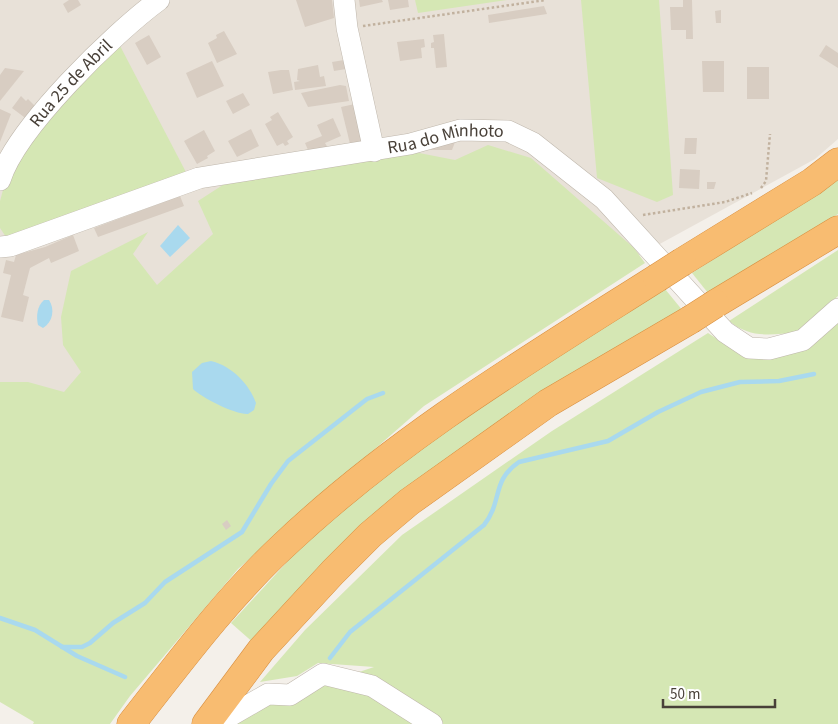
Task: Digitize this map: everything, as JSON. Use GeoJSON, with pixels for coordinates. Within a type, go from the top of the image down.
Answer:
{"type":"FeatureCollection","features":[{"type":"Feature","properties":{"kind":"highway"},"geometry":{"type":"LineString","coordinates":[[131,724],[220,613],[281,548],[322,510],[390,453],[458,404],[812,182],[838,162]]}},
{"type":"Feature","properties":{"kind":"highway"},"geometry":{"type":"LineString","coordinates":[[206,724],[261,650],[370,535],[409,502],[548,403],[838,230]]}},
{"type":"Feature","properties":{"kind":"street","name":"Rua 25 de Abril"},"geometry":{"type":"LineString","coordinates":[[0,180],[4,166],[46,110],[111,40],[158,0]]}},
{"type":"Feature","properties":{"kind":"street"},"geometry":{"type":"LineString","coordinates":[[344,0],[347,28],[374,151]]}},
{"type":"Feature","properties":{"kind":"street","name":"Rua do Minhoto"},"geometry":{"type":"LineString","coordinates":[[0,247],[10,246],[200,178],[374,151],[410,144],[460,130],[508,131],[532,143],[584,182],[608,204],[725,332],[749,348],[769,349],[803,340],[838,309]]}},
{"type":"Feature","properties":{"kind":"street"},"geometry":{"type":"LineString","coordinates":[[216,724],[268,694],[290,695],[323,674],[372,686],[432,724]]}},
{"type":"Feature","properties":{"kind":"path"},"geometry":{"type":"LineString","coordinates":[[347,28],[546,0]]}},
{"type":"Feature","properties":{"kind":"path"},"geometry":{"type":"LineString","coordinates":[[608,204],[646,216],[704,204],[725,202],[759,190],[766,181],[770,134]]}},
{"type":"Feature","properties":{"kind":"shaded area"},"geometry":{"type":"Polygon","coordinates":[[[0,0],[838,0],[838,139],[815,159],[603,275],[0,586],[0,0]]]}},
{"type":"Feature","properties":{"kind":"green space"},"geometry":{"type":"Polygon","coordinates":[[[415,0],[507,0],[418,13],[415,0]]]}},
{"type":"Feature","properties":{"kind":"green space"},"geometry":{"type":"Polygon","coordinates":[[[581,0],[659,0],[673,195],[657,202],[597,178],[581,0]]]}},
{"type":"Feature","properties":{"kind":"green space"},"geometry":{"type":"Polygon","coordinates":[[[118,42],[188,176],[6,237],[0,228],[0,201],[9,168],[63,101],[118,42]]]}},
{"type":"Feature","properties":{"kind":"green space"},"geometry":{"type":"Polygon","coordinates":[[[488,145],[531,158],[634,248],[645,263],[424,406],[238,569],[130,696],[110,724],[33,724],[34,722],[0,702],[0,382],[28,382],[64,392],[81,372],[63,345],[61,317],[71,271],[148,232],[133,254],[157,285],[213,234],[198,201],[229,181],[414,152],[455,160],[488,145]]]}},
{"type":"Feature","properties":{"kind":"green space"},"geometry":{"type":"Polygon","coordinates":[[[838,180],[838,214],[712,298],[692,273],[838,180]]]}},
{"type":"Feature","properties":{"kind":"green space"},"geometry":{"type":"Polygon","coordinates":[[[838,250],[838,296],[797,333],[753,333],[737,327],[729,321],[838,250]]]}},
{"type":"Feature","properties":{"kind":"green space"},"geometry":{"type":"Polygon","coordinates":[[[665,289],[683,311],[584,371],[257,646],[231,623],[309,538],[419,445],[665,289]]]}},
{"type":"Feature","properties":{"kind":"green space"},"geometry":{"type":"Polygon","coordinates":[[[838,316],[838,724],[230,724],[269,702],[374,667],[318,663],[297,676],[260,682],[305,630],[402,535],[552,431],[708,333],[746,358],[782,356],[838,316]]]}},
{"type":"Feature","properties":{"kind":"water"},"geometry":{"type":"Polygon","coordinates":[[[178,225],[190,238],[170,257],[160,246],[178,225]]]}},
{"type":"Feature","properties":{"kind":"water"},"geometry":{"type":"Polygon","coordinates":[[[44,300],[49,300],[52,307],[52,315],[49,322],[43,328],[38,325],[37,315],[38,308],[44,300]]]}},
{"type":"Feature","properties":{"kind":"water"},"geometry":{"type":"Polygon","coordinates":[[[211,361],[233,371],[239,377],[253,396],[256,403],[254,410],[248,414],[236,412],[211,401],[193,389],[192,372],[202,363],[211,361]]]}},
{"type":"Feature","properties":{"kind":"building"},"geometry":{"type":"Polygon","coordinates":[[[69,0],[78,0],[81,5],[68,13],[63,4],[69,0]]]}},
{"type":"Feature","properties":{"kind":"building"},"geometry":{"type":"Polygon","coordinates":[[[296,0],[332,0],[334,18],[305,27],[296,0]]]}},
{"type":"Feature","properties":{"kind":"building"},"geometry":{"type":"Polygon","coordinates":[[[359,0],[382,0],[383,2],[360,7],[359,0]]]}},
{"type":"Feature","properties":{"kind":"building"},"geometry":{"type":"Polygon","coordinates":[[[388,0],[408,0],[409,7],[390,10],[388,0]]]}},
{"type":"Feature","properties":{"kind":"building"},"geometry":{"type":"Polygon","coordinates":[[[683,0],[692,0],[693,39],[686,39],[686,30],[671,30],[670,7],[683,7],[683,0]]]}},
{"type":"Feature","properties":{"kind":"building"},"geometry":{"type":"Polygon","coordinates":[[[544,6],[547,14],[489,23],[488,15],[544,6]]]}},
{"type":"Feature","properties":{"kind":"building"},"geometry":{"type":"Polygon","coordinates":[[[721,10],[721,23],[716,23],[715,11],[721,10]]]}},
{"type":"Feature","properties":{"kind":"building"},"geometry":{"type":"Polygon","coordinates":[[[224,31],[237,54],[217,63],[208,43],[217,38],[216,35],[224,31]]]}},
{"type":"Feature","properties":{"kind":"building"},"geometry":{"type":"Polygon","coordinates":[[[444,34],[447,67],[436,68],[434,48],[431,48],[431,43],[434,42],[433,35],[444,34]]]}},
{"type":"Feature","properties":{"kind":"building"},"geometry":{"type":"Polygon","coordinates":[[[149,35],[161,57],[147,65],[135,43],[149,35]]]}},
{"type":"Feature","properties":{"kind":"building"},"geometry":{"type":"Polygon","coordinates":[[[424,39],[425,47],[421,48],[422,58],[400,61],[397,42],[424,39]]]}},
{"type":"Feature","properties":{"kind":"building"},"geometry":{"type":"Polygon","coordinates":[[[826,45],[838,53],[838,68],[819,56],[826,45]]]}},
{"type":"Feature","properties":{"kind":"building"},"geometry":{"type":"Polygon","coordinates":[[[344,60],[346,69],[334,71],[332,62],[344,60]]]}},
{"type":"Feature","properties":{"kind":"building"},"geometry":{"type":"Polygon","coordinates":[[[212,61],[224,86],[197,98],[186,73],[212,61]]]}},
{"type":"Feature","properties":{"kind":"building"},"geometry":{"type":"Polygon","coordinates":[[[702,61],[724,61],[724,92],[703,92],[702,61]]]}},
{"type":"Feature","properties":{"kind":"building"},"geometry":{"type":"Polygon","coordinates":[[[318,65],[320,77],[324,76],[326,86],[295,90],[294,82],[300,81],[297,80],[298,69],[318,65]]]}},
{"type":"Feature","properties":{"kind":"building"},"geometry":{"type":"Polygon","coordinates":[[[747,67],[769,67],[769,99],[747,99],[747,67]]]}},
{"type":"Feature","properties":{"kind":"building"},"geometry":{"type":"Polygon","coordinates":[[[5,68],[24,71],[0,101],[0,75],[5,68]]]}},
{"type":"Feature","properties":{"kind":"building"},"geometry":{"type":"Polygon","coordinates":[[[289,70],[293,90],[273,94],[268,72],[289,70]]]}},
{"type":"Feature","properties":{"kind":"building"},"geometry":{"type":"Polygon","coordinates":[[[340,85],[346,86],[349,101],[308,107],[301,93],[340,85]]]}},
{"type":"Feature","properties":{"kind":"building"},"geometry":{"type":"Polygon","coordinates":[[[243,93],[250,105],[233,114],[226,101],[243,93]]]}},
{"type":"Feature","properties":{"kind":"building"},"geometry":{"type":"Polygon","coordinates":[[[21,96],[26,101],[28,99],[37,108],[28,120],[12,108],[21,96]]]}},
{"type":"Feature","properties":{"kind":"building"},"geometry":{"type":"Polygon","coordinates":[[[355,104],[366,149],[352,152],[341,107],[355,104]]]}},
{"type":"Feature","properties":{"kind":"building"},"geometry":{"type":"Polygon","coordinates":[[[0,109],[11,114],[0,142],[0,109]]]}},
{"type":"Feature","properties":{"kind":"building"},"geometry":{"type":"Polygon","coordinates":[[[278,112],[293,137],[287,141],[289,144],[285,146],[283,143],[277,146],[265,124],[272,120],[270,117],[278,112]]]}},
{"type":"Feature","properties":{"kind":"building"},"geometry":{"type":"Polygon","coordinates":[[[333,118],[341,136],[325,143],[332,155],[312,159],[305,143],[322,136],[317,125],[333,118]]]}},
{"type":"Feature","properties":{"kind":"building"},"geometry":{"type":"Polygon","coordinates":[[[251,129],[259,146],[237,157],[228,141],[251,129]]]}},
{"type":"Feature","properties":{"kind":"building"},"geometry":{"type":"Polygon","coordinates":[[[204,130],[215,151],[207,156],[208,158],[197,164],[184,141],[204,130]]]}},
{"type":"Feature","properties":{"kind":"building"},"geometry":{"type":"Polygon","coordinates":[[[457,137],[452,150],[431,150],[430,144],[457,137]]]}},
{"type":"Feature","properties":{"kind":"building"},"geometry":{"type":"Polygon","coordinates":[[[685,138],[697,138],[696,154],[684,154],[685,138]]]}},
{"type":"Feature","properties":{"kind":"building"},"geometry":{"type":"Polygon","coordinates":[[[680,169],[700,170],[699,189],[679,188],[680,169]]]}},
{"type":"Feature","properties":{"kind":"building"},"geometry":{"type":"Polygon","coordinates":[[[707,182],[716,182],[714,189],[707,189],[707,182]]]}},
{"type":"Feature","properties":{"kind":"building"},"geometry":{"type":"Polygon","coordinates":[[[180,196],[184,206],[98,237],[94,228],[180,196]]]}},
{"type":"Feature","properties":{"kind":"building"},"geometry":{"type":"Polygon","coordinates":[[[73,235],[79,251],[51,263],[49,258],[30,268],[23,295],[29,297],[23,322],[1,317],[11,275],[3,273],[6,260],[14,262],[16,255],[45,247],[73,235]]]}},
{"type":"Feature","properties":{"kind":"building"},"geometry":{"type":"Polygon","coordinates":[[[227,520],[231,526],[226,530],[222,524],[227,520]]]}},
{"type":"Feature","properties":{"kind":"waterway"},"geometry":{"type":"LineString","coordinates":[[330,658],[350,632],[484,525],[494,508],[504,476],[519,462],[608,441],[658,412],[701,392],[740,382],[779,381],[814,374]]}},
{"type":"Feature","properties":{"kind":"waterway"},"geometry":{"type":"LineString","coordinates":[[62,647],[82,647],[90,643],[113,623],[145,603],[165,582],[242,532],[271,484],[288,461],[367,399],[383,393]]}},
{"type":"Feature","properties":{"kind":"waterway"},"geometry":{"type":"LineString","coordinates":[[0,618],[35,630],[77,656],[125,677]]}}]}
